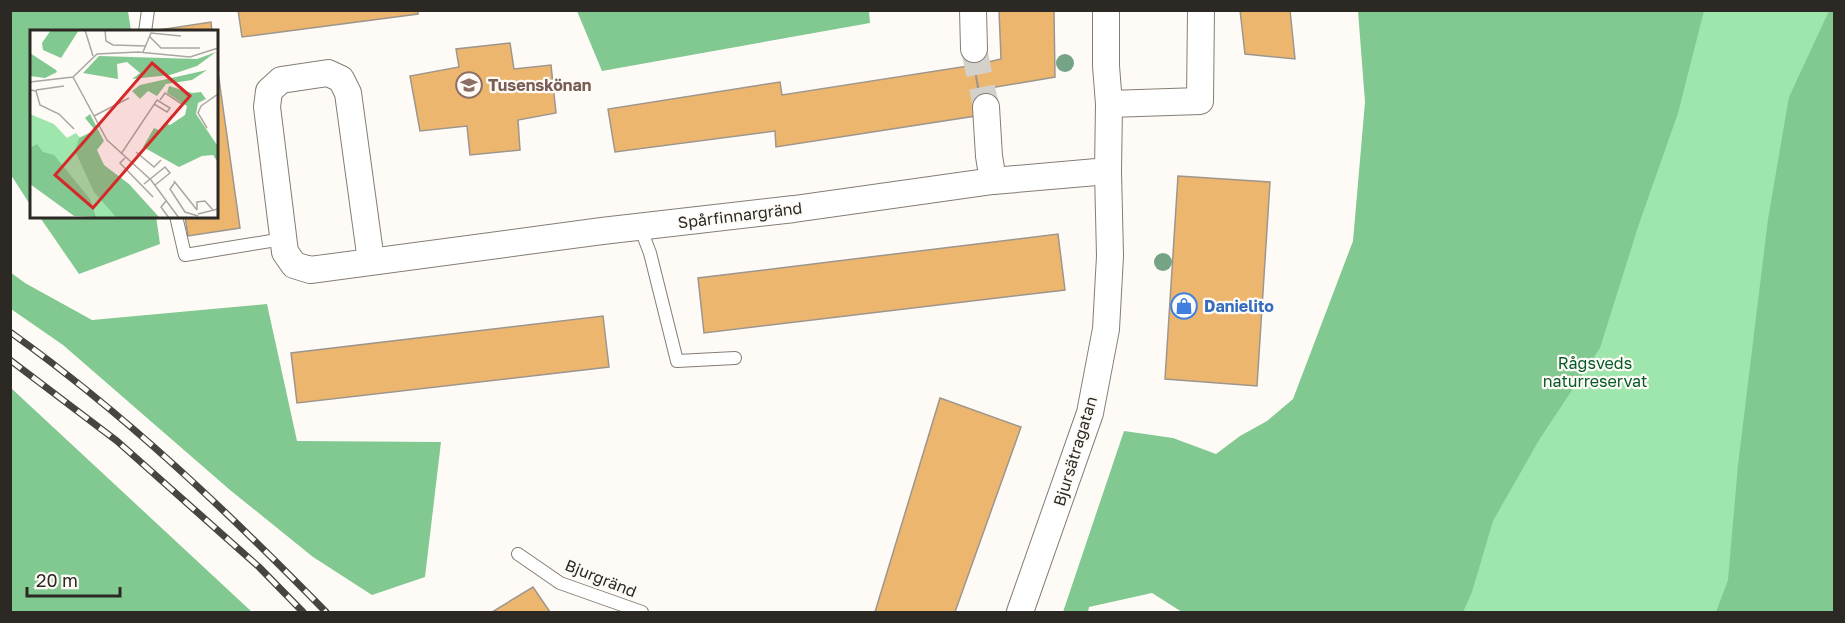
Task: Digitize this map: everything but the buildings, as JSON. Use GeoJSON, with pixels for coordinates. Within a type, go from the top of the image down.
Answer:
{"type":"FeatureCollection","features":[{"type":"Feature","properties":{"kind":"street"},"geometry":{"type":"LineString","coordinates":[[973,10],[974,49]]}},
{"type":"Feature","properties":{"kind":"street","name":"Bjursätragatan"},"geometry":{"type":"LineString","coordinates":[[1020,612],[1090,413],[1106,329],[1110,256],[1106,10]]}},
{"type":"Feature","properties":{"kind":"street"},"geometry":{"type":"LineString","coordinates":[[1109,104],[1200,101],[1202,10]]}},
{"type":"Feature","properties":{"kind":"street","name":"Spårfinnargränd"},"geometry":{"type":"LineString","coordinates":[[371,261],[348,93],[341,79],[328,73],[281,80],[269,91],[267,107],[283,239],[285,252],[294,265],[310,270],[794,209],[993,181],[1108,171]]}},
{"type":"Feature","properties":{"kind":"street"},"geometry":{"type":"LineString","coordinates":[[986,107],[993,181]]}},
{"type":"Feature","properties":{"kind":"lane"},"geometry":{"type":"LineString","coordinates":[[145,30],[148,10]]}},
{"type":"Feature","properties":{"kind":"lane"},"geometry":{"type":"LineString","coordinates":[[176,218],[185,255],[283,239]]}},
{"type":"Feature","properties":{"kind":"lane"},"geometry":{"type":"LineString","coordinates":[[640,227],[650,253],[678,361],[735,358]]}},
{"type":"Feature","properties":{"kind":"lane","name":"Bjurgränd"},"geometry":{"type":"LineString","coordinates":[[518,554],[561,582],[642,612]]}},
{"type":"Feature","properties":{"kind":"green space"},"geometry":{"type":"Polygon","coordinates":[[[10,11],[128,11],[131,30],[30,30],[30,204],[11,175],[10,11]]]}},
{"type":"Feature","properties":{"kind":"green space"},"geometry":{"type":"Polygon","coordinates":[[[577,11],[869,11],[870,23],[602,71],[577,11]]]}},
{"type":"Feature","properties":{"kind":"green space"},"geometry":{"type":"Polygon","coordinates":[[[1358,11],[1704,11],[1678,113],[1638,227],[1600,348],[1539,440],[1493,521],[1472,592],[1463,612],[1182,612],[1152,593],[1089,607],[1088,612],[1063,612],[1124,431],[1173,438],[1216,454],[1240,436],[1267,421],[1293,399],[1353,241],[1365,102],[1358,11]]]}},
{"type":"Feature","properties":{"kind":"green space","name":"Rågsveds naturreservat"},"geometry":{"type":"Polygon","coordinates":[[[1405,11],[1834,11],[1834,612],[1308,612],[1405,11]]]}},
{"type":"Feature","properties":{"kind":"green space"},"geometry":{"type":"Polygon","coordinates":[[[1829,11],[1834,11],[1834,612],[1716,612],[1728,580],[1738,465],[1768,219],[1789,97],[1829,11]]]}},
{"type":"Feature","properties":{"kind":"green space"},"geometry":{"type":"Polygon","coordinates":[[[40,218],[156,218],[160,244],[79,274],[40,218]]]}},
{"type":"Feature","properties":{"kind":"green space"},"geometry":{"type":"Polygon","coordinates":[[[10,272],[25,283],[92,320],[267,304],[297,441],[441,442],[425,577],[372,595],[313,557],[230,490],[63,345],[11,309],[10,272]]]}},
{"type":"Feature","properties":{"kind":"green space"},"geometry":{"type":"Polygon","coordinates":[[[11,388],[252,612],[11,612],[11,388]]]}},
{"type":"Feature","properties":{"kind":"tunnel"},"geometry":{"type":"LineString","coordinates":[[974,49],[986,107]]}},
{"type":"Feature","properties":{"kind":"railway"},"geometry":{"type":"LineString","coordinates":[[10,332],[53,363],[135,430],[213,501],[326,612]]}},
{"type":"Feature","properties":{"kind":"railway"},"geometry":{"type":"LineString","coordinates":[[10,360],[117,441],[259,567],[303,612]]}},
{"type":"Feature","properties":{"kind":"place","name":"Tusenskönan"},"geometry":{"type":"Point","coordinates":[469,85]}},
{"type":"Feature","properties":{"kind":"place","name":"Danielito"},"geometry":{"type":"Point","coordinates":[1184,306]}}]}
